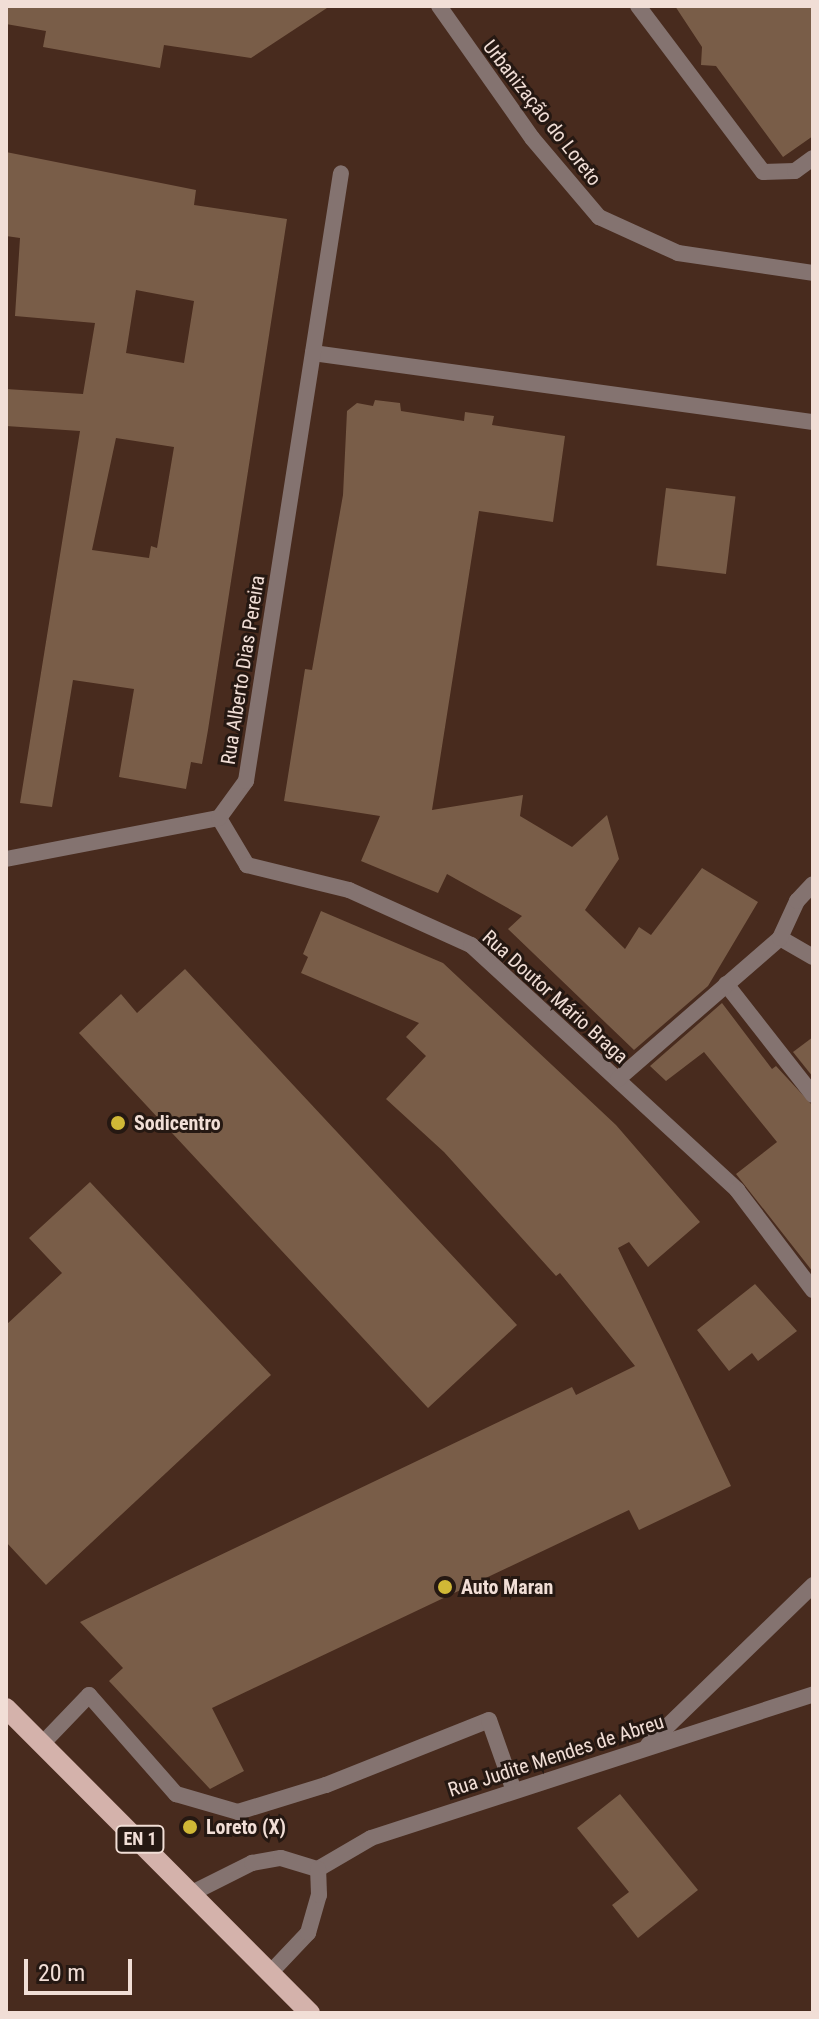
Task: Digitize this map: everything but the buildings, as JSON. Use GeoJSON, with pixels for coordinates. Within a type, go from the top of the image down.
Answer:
{"type":"FeatureCollection","features":[{"type":"Feature","properties":{"kind":"main road","name":"EN 1"},"geometry":{"type":"LineString","coordinates":[[6,1708],[194,1892],[310,2013]]}},
{"type":"Feature","properties":{"kind":"street","name":"Urbanização do Loreto"},"geometry":{"type":"LineString","coordinates":[[439,6],[532,138],[599,217],[678,253],[813,273]]}},
{"type":"Feature","properties":{"kind":"street"},"geometry":{"type":"LineString","coordinates":[[638,6],[763,172],[795,171],[813,158]]}},
{"type":"Feature","properties":{"kind":"street","name":"Rua Alberto Dias Pereira"},"geometry":{"type":"LineString","coordinates":[[219,818],[246,781],[341,173]]}},
{"type":"Feature","properties":{"kind":"street"},"geometry":{"type":"LineString","coordinates":[[313,353],[813,422]]}},
{"type":"Feature","properties":{"kind":"street"},"geometry":{"type":"LineString","coordinates":[[6,859],[219,818]]}},
{"type":"Feature","properties":{"kind":"street","name":"Rua Doutor Mário Braga"},"geometry":{"type":"LineString","coordinates":[[219,818],[247,865],[349,890],[471,945],[737,1190],[813,1290]]}},
{"type":"Feature","properties":{"kind":"street"},"geometry":{"type":"LineString","coordinates":[[618,1079],[780,938],[797,901],[813,884]]}},
{"type":"Feature","properties":{"kind":"street"},"geometry":{"type":"LineString","coordinates":[[780,938],[813,957]]}},
{"type":"Feature","properties":{"kind":"street"},"geometry":{"type":"LineString","coordinates":[[726,984],[813,1095]]}},
{"type":"Feature","properties":{"kind":"street"},"geometry":{"type":"LineString","coordinates":[[645,1748],[813,1585]]}},
{"type":"Feature","properties":{"kind":"street","name":"Rua Judite Mendes de Abreu"},"geometry":{"type":"LineString","coordinates":[[318,1869],[371,1838],[813,1694]]}},
{"type":"Feature","properties":{"kind":"street"},"geometry":{"type":"LineString","coordinates":[[42,1744],[89,1695],[176,1794],[238,1812],[326,1785],[489,1720],[514,1791]]}},
{"type":"Feature","properties":{"kind":"street"},"geometry":{"type":"LineString","coordinates":[[194,1892],[252,1863],[281,1858],[318,1869],[319,1895],[308,1933],[271,1972]]}},
{"type":"Feature","properties":{"kind":"place","name":"Sodicentro"},"geometry":{"type":"Point","coordinates":[118,1123]}},
{"type":"Feature","properties":{"kind":"place","name":"Auto Maran"},"geometry":{"type":"Point","coordinates":[445,1587]}},
{"type":"Feature","properties":{"kind":"place","name":"Loreto (X)"},"geometry":{"type":"Point","coordinates":[190,1827]}}]}
